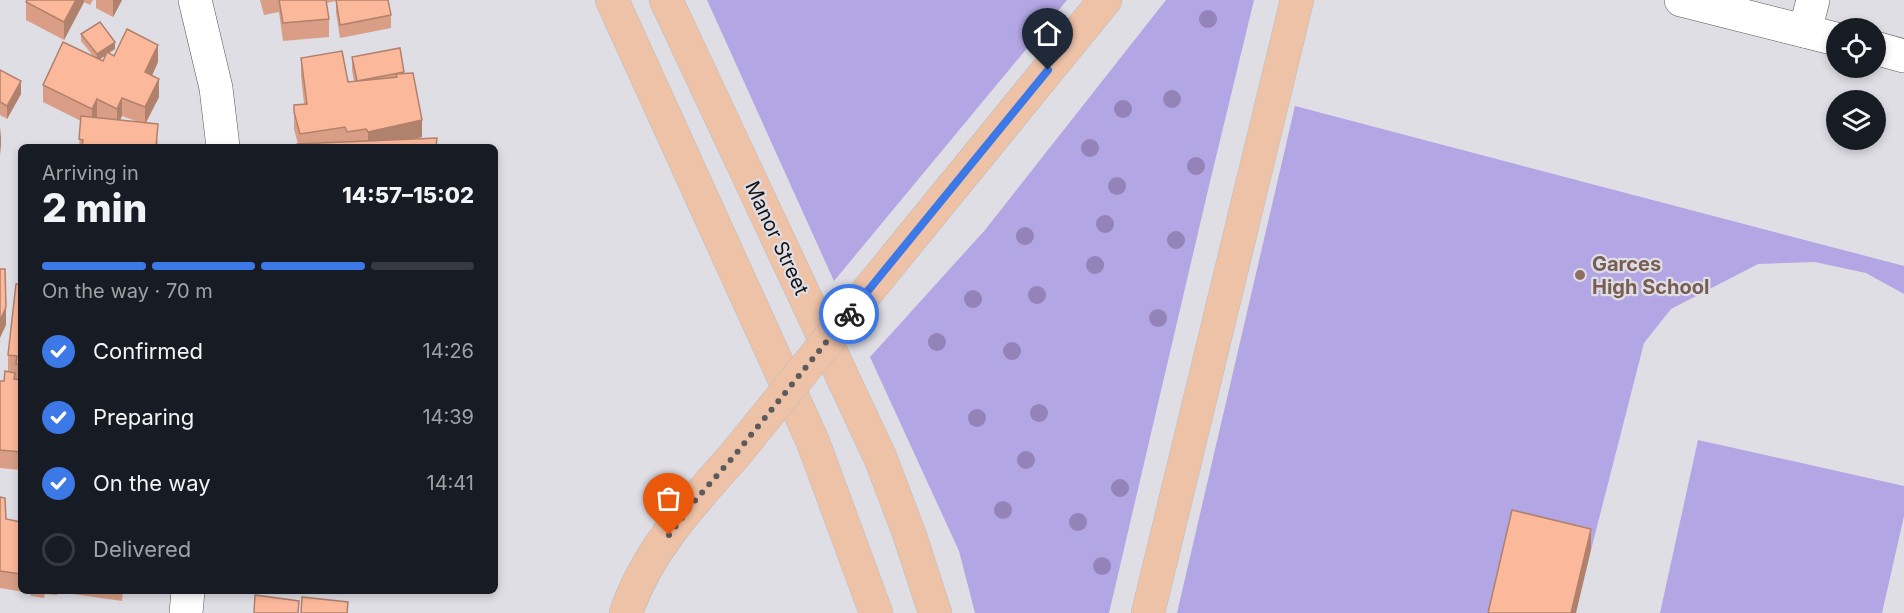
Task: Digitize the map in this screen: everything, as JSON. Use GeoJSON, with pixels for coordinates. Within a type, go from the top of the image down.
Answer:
{"type":"FeatureCollection","features":[{"type":"Feature","properties":{"kind":"main road"},"geometry":{"type":"LineString","coordinates":[[612,0],[813,442],[876,613]]}},
{"type":"Feature","properties":{"kind":"main road","name":"Manor Street"},"geometry":{"type":"LineString","coordinates":[[666,0],[880,456],[910,536],[935,613]]}},
{"type":"Feature","properties":{"kind":"main road"},"geometry":{"type":"LineString","coordinates":[[626,613],[632,596],[657,550],[692,504],[734,456],[1105,0]]}},
{"type":"Feature","properties":{"kind":"main road"},"geometry":{"type":"LineString","coordinates":[[1148,613],[1297,0]]}},
{"type":"Feature","properties":{"kind":"main road"},"geometry":{"type":"LineString","coordinates":[[862,573],[867,613]]}},
{"type":"Feature","properties":{"kind":"street"},"geometry":{"type":"LineString","coordinates":[[195,0],[216,88],[223,144]]}},
{"type":"Feature","properties":{"kind":"street"},"geometry":{"type":"LineString","coordinates":[[1681,0],[1826,36]]}},
{"type":"Feature","properties":{"kind":"street"},"geometry":{"type":"LineString","coordinates":[[1805,31],[1813,0]]}},
{"type":"Feature","properties":{"kind":"street"},"geometry":{"type":"LineString","coordinates":[[1886,51],[1904,56]]}},
{"type":"Feature","properties":{"kind":"street"},"geometry":{"type":"LineString","coordinates":[[186,613],[188,594]]}},
{"type":"Feature","properties":{"kind":"shaded area"},"geometry":{"type":"Polygon","coordinates":[[[707,0],[1067,0],[834,281],[707,0]]]}},
{"type":"Feature","properties":{"kind":"shaded area"},"geometry":{"type":"Polygon","coordinates":[[[1166,0],[1254,0],[1109,613],[975,613],[959,551],[870,357],[985,230],[1166,0]]]}},
{"type":"Feature","properties":{"kind":"shaded area"},"geometry":{"type":"Polygon","coordinates":[[[1295,106],[1904,266],[1904,294],[1866,273],[1815,262],[1758,264],[1671,309],[1644,343],[1591,550],[1493,613],[1177,613],[1295,106]]]}},
{"type":"Feature","properties":{"kind":"shaded area"},"geometry":{"type":"Polygon","coordinates":[[[1698,440],[1904,486],[1904,516],[1882,613],[1660,613],[1698,440]]]}},
{"type":"Feature","properties":{"kind":"building"},"geometry":{"type":"Polygon","coordinates":[[[27,0],[76,0],[64,22],[26,2],[27,0]]]}},
{"type":"Feature","properties":{"kind":"building"},"geometry":{"type":"Polygon","coordinates":[[[279,0],[326,0],[329,19],[283,23],[279,0]]]}},
{"type":"Feature","properties":{"kind":"building"},"geometry":{"type":"Polygon","coordinates":[[[336,0],[388,0],[391,15],[340,25],[336,0]]]}},
{"type":"Feature","properties":{"kind":"building"},"geometry":{"type":"Polygon","coordinates":[[[100,22],[115,42],[97,54],[81,34],[100,22]]]}},
{"type":"Feature","properties":{"kind":"building"},"geometry":{"type":"Polygon","coordinates":[[[127,29],[158,45],[145,72],[159,79],[145,107],[122,98],[117,109],[97,99],[92,109],[43,85],[63,42],[103,61],[107,52],[114,56],[127,29]]]}},
{"type":"Feature","properties":{"kind":"building"},"geometry":{"type":"Polygon","coordinates":[[[400,48],[404,72],[357,81],[352,57],[400,48]]]}},
{"type":"Feature","properties":{"kind":"building"},"geometry":{"type":"Polygon","coordinates":[[[342,51],[348,82],[413,73],[422,120],[368,132],[366,129],[347,132],[345,127],[300,134],[294,105],[307,104],[301,58],[342,51]]]}},
{"type":"Feature","properties":{"kind":"building"},"geometry":{"type":"Polygon","coordinates":[[[0,70],[21,81],[7,106],[0,102],[0,70]]]}},
{"type":"Feature","properties":{"kind":"building"},"geometry":{"type":"Polygon","coordinates":[[[81,116],[158,124],[156,144],[82,144],[83,140],[79,139],[81,116]]]}},
{"type":"Feature","properties":{"kind":"building"},"geometry":{"type":"Polygon","coordinates":[[[437,138],[436,144],[297,144],[437,138]]]}},
{"type":"Feature","properties":{"kind":"building"},"geometry":{"type":"Polygon","coordinates":[[[0,269],[5,269],[6,307],[0,321],[0,269]]]}},
{"type":"Feature","properties":{"kind":"building"},"geometry":{"type":"Polygon","coordinates":[[[16,284],[18,284],[18,364],[16,364],[17,356],[8,355],[16,284]]]}},
{"type":"Feature","properties":{"kind":"building"},"geometry":{"type":"Polygon","coordinates":[[[5,371],[15,373],[14,379],[18,380],[18,452],[0,450],[0,381],[4,381],[5,371]]]}},
{"type":"Feature","properties":{"kind":"building"},"geometry":{"type":"Polygon","coordinates":[[[0,497],[5,498],[6,519],[18,521],[18,574],[0,571],[0,497]]]}},
{"type":"Feature","properties":{"kind":"building"},"geometry":{"type":"Polygon","coordinates":[[[1512,510],[1591,529],[1571,613],[1488,613],[1512,510]]]}},
{"type":"Feature","properties":{"kind":"building"},"geometry":{"type":"Polygon","coordinates":[[[255,595],[299,601],[298,613],[254,613],[255,595]]]}},
{"type":"Feature","properties":{"kind":"building"},"geometry":{"type":"Polygon","coordinates":[[[302,597],[348,602],[347,613],[301,613],[302,597]]]}},
{"type":"Feature","properties":{"kind":"way so far"},"geometry":{"type":"LineString","coordinates":[[669,535],[849,314]]}},
{"type":"Feature","properties":{"kind":"place","name":"Garces High School"},"geometry":{"type":"Point","coordinates":[1580,275]}},
{"type":"Feature","properties":{"kind":"route"},"geometry":{"type":"LineString","coordinates":[[849,314],[1048,70]]}}]}
